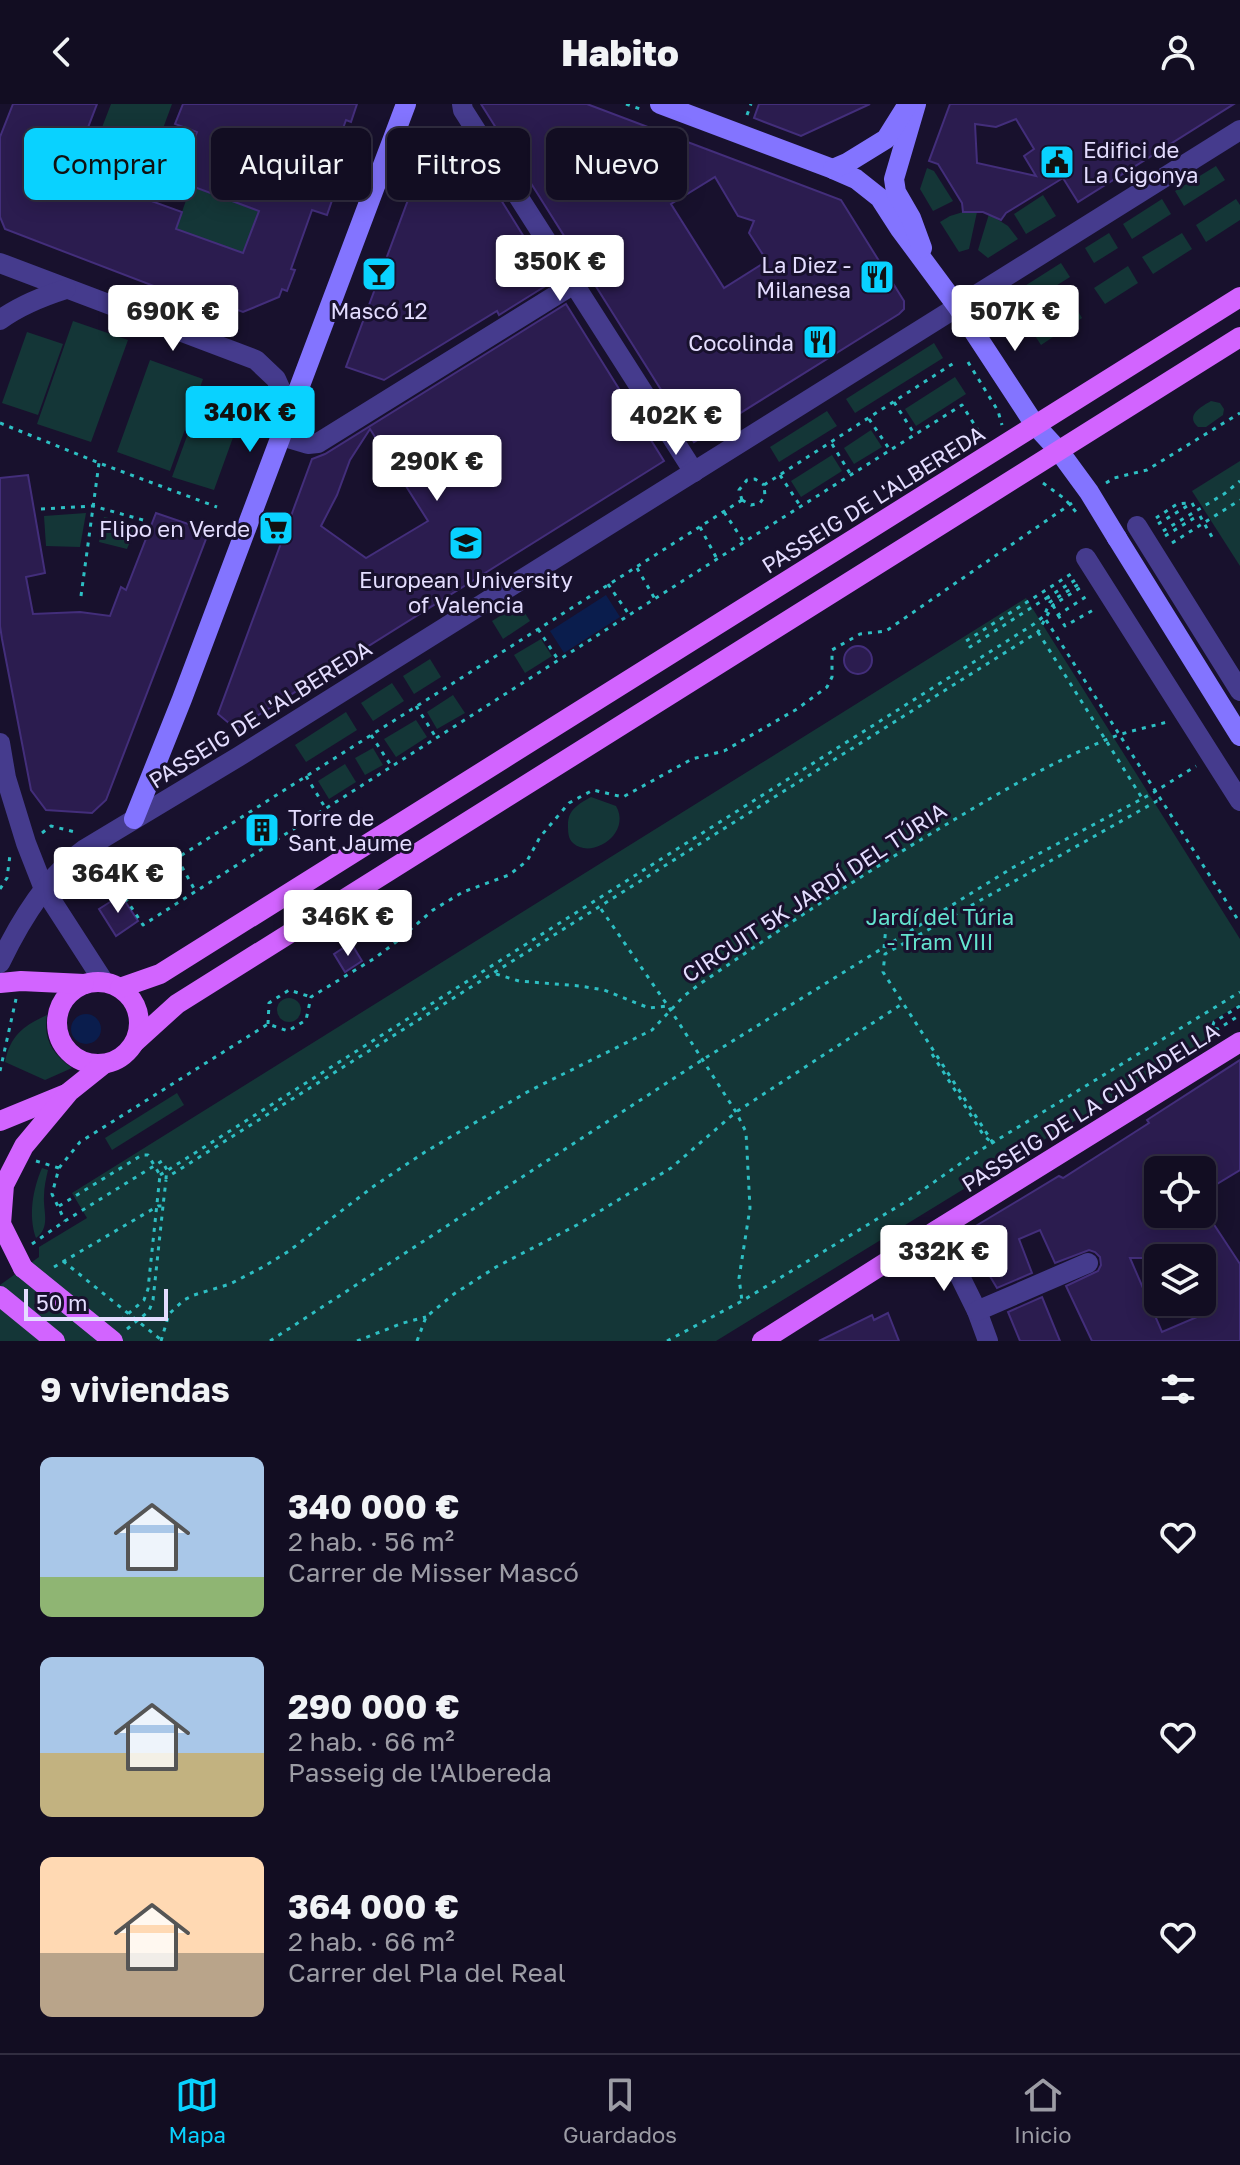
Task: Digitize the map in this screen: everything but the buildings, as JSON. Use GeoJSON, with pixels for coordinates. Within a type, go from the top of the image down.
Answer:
{"type":"FeatureCollection","features":[{"type":"Feature","properties":{"kind":"main road","name":"PASSEIG DE L'ALBEREDA"},"geometry":{"type":"LineString","coordinates":[[103,984],[160,974],[1240,297]]}},
{"type":"Feature","properties":{"kind":"main road"},"geometry":{"type":"LineString","coordinates":[[103,984],[73,990],[59,1009],[57,1021],[58,1033],[71,1054],[92,1064],[117,1060],[177,1004],[1240,337]]}},
{"type":"Feature","properties":{"kind":"main road"},"geometry":{"type":"LineString","coordinates":[[0,983],[103,984],[131,998],[138,1012],[139,1027],[135,1042]]}},
{"type":"Feature","properties":{"kind":"main road","name":"PASSEIG DE LA CIUTADELLA"},"geometry":{"type":"LineString","coordinates":[[762,1341],[1240,1042]]}},
{"type":"Feature","properties":{"kind":"main road"},"geometry":{"type":"LineString","coordinates":[[104,1064],[69,1092],[24,1146],[4,1185],[1,1224],[23,1268],[116,1333]]}},
{"type":"Feature","properties":{"kind":"main road"},"geometry":{"type":"LineString","coordinates":[[0,1121],[69,1092]]}},
{"type":"Feature","properties":{"kind":"main road"},"geometry":{"type":"LineString","coordinates":[[0,1296],[55,1341]]}},
{"type":"Feature","properties":{"kind":"street"},"geometry":{"type":"LineString","coordinates":[[134,819],[406,104]]}},
{"type":"Feature","properties":{"kind":"street"},"geometry":{"type":"LineString","coordinates":[[833,169],[886,139],[908,104]]}},
{"type":"Feature","properties":{"kind":"street"},"geometry":{"type":"LineString","coordinates":[[916,104],[894,179],[896,192],[911,218],[931,270]]}},
{"type":"Feature","properties":{"kind":"street"},"geometry":{"type":"LineString","coordinates":[[459,106],[694,472]]}},
{"type":"Feature","properties":{"kind":"street"},"geometry":{"type":"LineString","coordinates":[[657,109],[833,169],[856,179],[880,198],[957,306],[1035,425],[1089,492],[1240,736]]}},
{"type":"Feature","properties":{"kind":"street","name":"PASSEIG DE L'ALBEREDA"},"geometry":{"type":"LineString","coordinates":[[0,963],[13,935],[44,889],[77,855],[1240,130]]}},
{"type":"Feature","properties":{"kind":"street"},"geometry":{"type":"LineString","coordinates":[[0,263],[256,360],[276,379],[290,410]]}},
{"type":"Feature","properties":{"kind":"street"},"geometry":{"type":"LineString","coordinates":[[281,436],[308,444],[318,443],[574,284]]}},
{"type":"Feature","properties":{"kind":"street"},"geometry":{"type":"LineString","coordinates":[[0,320],[66,289]]}},
{"type":"Feature","properties":{"kind":"street"},"geometry":{"type":"LineString","coordinates":[[1147,525],[1240,691]]}},
{"type":"Feature","properties":{"kind":"street"},"geometry":{"type":"LineString","coordinates":[[1089,570],[1240,801]]}},
{"type":"Feature","properties":{"kind":"street"},"geometry":{"type":"LineString","coordinates":[[0,743],[6,778],[44,889],[103,984]]}},
{"type":"Feature","properties":{"kind":"street"},"geometry":{"type":"LineString","coordinates":[[937,1230],[977,1311],[988,1341]]}},
{"type":"Feature","properties":{"kind":"street"},"geometry":{"type":"LineString","coordinates":[[977,1311],[1088,1263]]}},
{"type":"Feature","properties":{"kind":"path"},"geometry":{"type":"LineString","coordinates":[[626,104],[657,109]]}},
{"type":"Feature","properties":{"kind":"path"},"geometry":{"type":"LineString","coordinates":[[746,118],[751,104]]}},
{"type":"Feature","properties":{"kind":"path"},"geometry":{"type":"LineString","coordinates":[[966,359],[998,411],[1007,443]]}},
{"type":"Feature","properties":{"kind":"path"},"geometry":{"type":"LineString","coordinates":[[764,485],[957,361]]}},
{"type":"Feature","properties":{"kind":"path"},"geometry":{"type":"LineString","coordinates":[[894,402],[915,435]]}},
{"type":"Feature","properties":{"kind":"path"},"geometry":{"type":"LineString","coordinates":[[742,500],[122,893],[143,925],[962,405],[981,435]]}},
{"type":"Feature","properties":{"kind":"path"},"geometry":{"type":"LineString","coordinates":[[268,1024],[288,1031],[306,1020],[311,997],[375,958],[433,910],[463,892],[509,875],[527,861],[540,837],[569,803],[593,790],[623,797],[692,759],[724,751],[797,709],[827,687],[832,677],[832,650],[860,634],[886,631],[1089,492],[1114,478],[1147,470],[1240,413]]}},
{"type":"Feature","properties":{"kind":"path"},"geometry":{"type":"LineString","coordinates":[[869,419],[890,450]]}},
{"type":"Feature","properties":{"kind":"path"},"geometry":{"type":"LineString","coordinates":[[0,423],[217,507]]}},
{"type":"Feature","properties":{"kind":"path"},"geometry":{"type":"LineString","coordinates":[[832,442],[851,475]]}},
{"type":"Feature","properties":{"kind":"path"},"geometry":{"type":"LineString","coordinates":[[81,596],[99,463]]}},
{"type":"Feature","properties":{"kind":"path"},"geometry":{"type":"LineString","coordinates":[[1026,472],[1071,504],[1078,515]]}},
{"type":"Feature","properties":{"kind":"path"},"geometry":{"type":"LineString","coordinates":[[780,475],[801,507]]}},
{"type":"Feature","properties":{"kind":"path"},"geometry":{"type":"LineString","coordinates":[[755,479],[764,485],[765,496],[760,503],[751,505],[742,500],[739,490],[747,480],[755,479]]}},
{"type":"Feature","properties":{"kind":"path"},"geometry":{"type":"LineString","coordinates":[[1158,538],[1240,481]]}},
{"type":"Feature","properties":{"kind":"path"},"geometry":{"type":"LineString","coordinates":[[1171,543],[1240,500]]}},
{"type":"Feature","properties":{"kind":"path"},"geometry":{"type":"LineString","coordinates":[[1192,503],[1212,537]]}},
{"type":"Feature","properties":{"kind":"path"},"geometry":{"type":"LineString","coordinates":[[1147,525],[1192,503]]}},
{"type":"Feature","properties":{"kind":"path"},"geometry":{"type":"LineString","coordinates":[[1147,525],[1177,504],[1192,503]]}},
{"type":"Feature","properties":{"kind":"path"},"geometry":{"type":"LineString","coordinates":[[41,509],[93,506],[143,520]]}},
{"type":"Feature","properties":{"kind":"path"},"geometry":{"type":"LineString","coordinates":[[723,511],[744,542]]}},
{"type":"Feature","properties":{"kind":"path"},"geometry":{"type":"LineString","coordinates":[[700,526],[717,559]]}},
{"type":"Feature","properties":{"kind":"path"},"geometry":{"type":"LineString","coordinates":[[636,567],[655,599]]}},
{"type":"Feature","properties":{"kind":"path"},"geometry":{"type":"LineString","coordinates":[[1089,570],[1050,602],[970,647],[966,641],[1089,570]]}},
{"type":"Feature","properties":{"kind":"path"},"geometry":{"type":"LineString","coordinates":[[166,1178],[1038,632],[1050,602],[1089,570]]}},
{"type":"Feature","properties":{"kind":"path"},"geometry":{"type":"LineString","coordinates":[[608,584],[630,616]]}},
{"type":"Feature","properties":{"kind":"path"},"geometry":{"type":"LineString","coordinates":[[1058,615],[1096,590]]}},
{"type":"Feature","properties":{"kind":"path"},"geometry":{"type":"LineString","coordinates":[[1050,602],[1065,626],[1097,607]]}},
{"type":"Feature","properties":{"kind":"path"},"geometry":{"type":"LineString","coordinates":[[1045,618],[1240,923]]}},
{"type":"Feature","properties":{"kind":"path"},"geometry":{"type":"LineString","coordinates":[[160,1175],[1045,618]]}},
{"type":"Feature","properties":{"kind":"path"},"geometry":{"type":"LineString","coordinates":[[538,629],[559,661]]}},
{"type":"Feature","properties":{"kind":"path"},"geometry":{"type":"LineString","coordinates":[[1038,632],[1142,798]]}},
{"type":"Feature","properties":{"kind":"path"},"geometry":{"type":"LineString","coordinates":[[416,706],[437,739]]}},
{"type":"Feature","properties":{"kind":"path","name":"CIRCUIT 5K JARDÍ DEL TÚRIA"},"geometry":{"type":"LineString","coordinates":[[161,1341],[169,1314],[184,1300],[230,1284],[263,1267],[425,1152],[529,1091],[652,1030],[669,1008],[697,986],[890,858],[971,810],[1104,740],[1180,718]]}},
{"type":"Feature","properties":{"kind":"path"},"geometry":{"type":"LineString","coordinates":[[371,735],[392,767]]}},
{"type":"Feature","properties":{"kind":"path"},"geometry":{"type":"LineString","coordinates":[[270,1341],[702,1060],[1012,868],[1156,791],[1204,761]]}},
{"type":"Feature","properties":{"kind":"path"},"geometry":{"type":"LineString","coordinates":[[306,776],[326,809]]}},
{"type":"Feature","properties":{"kind":"path"},"geometry":{"type":"LineString","coordinates":[[993,1143],[883,972],[885,954],[1157,801],[1162,801]]}},
{"type":"Feature","properties":{"kind":"path"},"geometry":{"type":"LineString","coordinates":[[177,858],[196,892]]}},
{"type":"Feature","properties":{"kind":"path"},"geometry":{"type":"LineString","coordinates":[[600,908],[669,1008],[746,1132],[750,1208],[739,1278],[742,1301]]}},
{"type":"Feature","properties":{"kind":"path"},"geometry":{"type":"LineString","coordinates":[[884,948],[887,915]]}},
{"type":"Feature","properties":{"kind":"path"},"geometry":{"type":"LineString","coordinates":[[494,974],[519,981],[604,990],[649,1008],[669,1008]]}},
{"type":"Feature","properties":{"kind":"path"},"geometry":{"type":"LineString","coordinates":[[268,1024],[269,1003],[289,990],[311,997]]}},
{"type":"Feature","properties":{"kind":"path"},"geometry":{"type":"LineString","coordinates":[[667,1341],[742,1301],[910,1199],[993,1143],[1240,992]]}},
{"type":"Feature","properties":{"kind":"path"},"geometry":{"type":"LineString","coordinates":[[357,1341],[426,1317],[454,1294],[496,1267],[577,1225],[671,1168],[736,1112],[902,1004]]}},
{"type":"Feature","properties":{"kind":"path"},"geometry":{"type":"LineString","coordinates":[[1240,1006],[1214,1022],[1212,1028],[1218,1029],[1240,1015]]}},
{"type":"Feature","properties":{"kind":"path"},"geometry":{"type":"LineString","coordinates":[[65,1221],[52,1194],[59,1168],[80,1142],[268,1024]]}},
{"type":"Feature","properties":{"kind":"path"},"geometry":{"type":"LineString","coordinates":[[0,1071],[1,1063]]}},
{"type":"Feature","properties":{"kind":"path"},"geometry":{"type":"LineString","coordinates":[[59,1206],[142,1155],[148,1155],[160,1175],[153,1300],[149,1311],[138,1321],[116,1333]]}},
{"type":"Feature","properties":{"kind":"path"},"geometry":{"type":"LineString","coordinates":[[27,1247],[162,1161],[167,1170],[148,1289],[144,1300],[116,1333]]}},
{"type":"Feature","properties":{"kind":"path"},"geometry":{"type":"LineString","coordinates":[[37,1162],[59,1168]]}},
{"type":"Feature","properties":{"kind":"path"},"geometry":{"type":"LineString","coordinates":[[46,1274],[63,1261],[160,1206]]}},
{"type":"Feature","properties":{"kind":"path"},"geometry":{"type":"LineString","coordinates":[[63,1261],[161,1341]]}},
{"type":"Feature","properties":{"kind":"path"},"geometry":{"type":"LineString","coordinates":[[417,1341],[426,1317]]}},
{"type":"Feature","properties":{"kind":"green space"},"geometry":{"type":"Polygon","coordinates":[[[111,104],[172,104],[163,128],[102,128],[111,104]]]}},
{"type":"Feature","properties":{"kind":"green space"},"geometry":{"type":"Polygon","coordinates":[[[1216,166],[1225,180],[1184,206],[1175,191],[1216,166]]]}},
{"type":"Feature","properties":{"kind":"green space"},"geometry":{"type":"Polygon","coordinates":[[[927,168],[934,171],[953,201],[933,211],[920,189],[927,168]]]}},
{"type":"Feature","properties":{"kind":"green space"},"geometry":{"type":"Polygon","coordinates":[[[195,187],[211,193],[211,200],[229,200],[259,211],[243,253],[176,229],[186,200],[195,200],[195,187]]]}},
{"type":"Feature","properties":{"kind":"green space"},"geometry":{"type":"Polygon","coordinates":[[[1043,195],[1056,216],[1026,234],[1014,214],[1043,195]]]}},
{"type":"Feature","properties":{"kind":"green space"},"geometry":{"type":"Polygon","coordinates":[[[1162,199],[1171,214],[1132,239],[1123,224],[1162,199]]]}},
{"type":"Feature","properties":{"kind":"green space"},"geometry":{"type":"Polygon","coordinates":[[[1236,199],[1240,205],[1240,220],[1206,242],[1196,225],[1236,199]]]}},
{"type":"Feature","properties":{"kind":"green space"},"geometry":{"type":"Polygon","coordinates":[[[963,212],[977,212],[969,249],[959,252],[940,222],[963,212]]]}},
{"type":"Feature","properties":{"kind":"green space"},"geometry":{"type":"Polygon","coordinates":[[[989,214],[1008,226],[1018,239],[988,258],[978,250],[989,214]]]}},
{"type":"Feature","properties":{"kind":"green space"},"geometry":{"type":"Polygon","coordinates":[[[1109,233],[1118,248],[1094,263],[1085,248],[1109,233]]]}},
{"type":"Feature","properties":{"kind":"green space"},"geometry":{"type":"Polygon","coordinates":[[[1182,233],[1192,249],[1153,274],[1142,257],[1182,233]]]}},
{"type":"Feature","properties":{"kind":"green space"},"geometry":{"type":"Polygon","coordinates":[[[1061,263],[1070,277],[1032,301],[1012,301],[1009,296],[1061,263]]]}},
{"type":"Feature","properties":{"kind":"green space"},"geometry":{"type":"Polygon","coordinates":[[[1128,266],[1138,283],[1105,304],[1094,288],[1128,266]]]}},
{"type":"Feature","properties":{"kind":"green space"},"geometry":{"type":"Polygon","coordinates":[[[1072,301],[1082,318],[1041,345],[1030,328],[1072,301]]]}},
{"type":"Feature","properties":{"kind":"green space"},"geometry":{"type":"Polygon","coordinates":[[[73,321],[128,340],[91,442],[37,424],[73,321]]]}},
{"type":"Feature","properties":{"kind":"green space"},"geometry":{"type":"Polygon","coordinates":[[[27,332],[63,344],[38,415],[2,403],[27,332]]]}},
{"type":"Feature","properties":{"kind":"green space"},"geometry":{"type":"Polygon","coordinates":[[[934,343],[943,358],[855,413],[846,399],[934,343]]]}},
{"type":"Feature","properties":{"kind":"green space"},"geometry":{"type":"Polygon","coordinates":[[[150,360],[203,379],[170,471],[117,452],[150,360]]]}},
{"type":"Feature","properties":{"kind":"green space"},"geometry":{"type":"Polygon","coordinates":[[[955,377],[966,394],[916,426],[905,409],[955,377]]]}},
{"type":"Feature","properties":{"kind":"green space"},"geometry":{"type":"Polygon","coordinates":[[[1211,401],[1220,403],[1224,409],[1223,415],[1206,427],[1198,427],[1194,423],[1194,415],[1211,401]]]}},
{"type":"Feature","properties":{"kind":"green space"},"geometry":{"type":"Polygon","coordinates":[[[198,406],[239,421],[214,490],[172,477],[198,406]]]}},
{"type":"Feature","properties":{"kind":"green space"},"geometry":{"type":"Polygon","coordinates":[[[827,411],[837,426],[779,462],[770,447],[827,411]]]}},
{"type":"Feature","properties":{"kind":"green space"},"geometry":{"type":"Polygon","coordinates":[[[871,430],[882,447],[854,464],[844,448],[871,430]]]}},
{"type":"Feature","properties":{"kind":"green space"},"geometry":{"type":"Polygon","coordinates":[[[832,455],[842,471],[801,497],[791,481],[832,455]]]}},
{"type":"Feature","properties":{"kind":"green space"},"geometry":{"type":"Polygon","coordinates":[[[1240,461],[1240,566],[1192,491],[1240,461]]]}},
{"type":"Feature","properties":{"kind":"green space"},"geometry":{"type":"Polygon","coordinates":[[[86,513],[80,547],[46,546],[44,516],[86,513]]]}},
{"type":"Feature","properties":{"kind":"green space"},"geometry":{"type":"Polygon","coordinates":[[[104,517],[137,524],[127,549],[99,542],[104,517]]]}},
{"type":"Feature","properties":{"kind":"green space","name":"Jardí del Túria - Tram VIII"},"geometry":{"type":"Polygon","coordinates":[[[1026,598],[1240,939],[1240,1004],[1204,1026],[1210,1038],[716,1341],[0,1341],[0,1285],[39,1257],[39,1247],[87,1218],[72,1193],[1026,598]]]}},
{"type":"Feature","properties":{"kind":"green space"},"geometry":{"type":"Polygon","coordinates":[[[519,604],[530,621],[503,639],[492,621],[519,604]]]}},
{"type":"Feature","properties":{"kind":"green space"},"geometry":{"type":"Polygon","coordinates":[[[541,639],[552,656],[525,673],[514,655],[541,639]]]}},
{"type":"Feature","properties":{"kind":"green space"},"geometry":{"type":"Polygon","coordinates":[[[430,659],[441,677],[414,694],[403,676],[430,659]]]}},
{"type":"Feature","properties":{"kind":"green space"},"geometry":{"type":"Polygon","coordinates":[[[392,683],[404,701],[373,721],[361,703],[392,683]]]}},
{"type":"Feature","properties":{"kind":"green space"},"geometry":{"type":"Polygon","coordinates":[[[453,695],[465,713],[437,729],[427,712],[453,695]]]}},
{"type":"Feature","properties":{"kind":"green space"},"geometry":{"type":"Polygon","coordinates":[[[346,712],[357,730],[306,762],[295,745],[346,712]]]}},
{"type":"Feature","properties":{"kind":"green space"},"geometry":{"type":"Polygon","coordinates":[[[416,720],[427,737],[396,757],[384,739],[416,720]]]}},
{"type":"Feature","properties":{"kind":"green space"},"geometry":{"type":"Polygon","coordinates":[[[373,748],[383,765],[365,775],[355,758],[373,748]]]}},
{"type":"Feature","properties":{"kind":"green space"},"geometry":{"type":"Polygon","coordinates":[[[345,764],[356,782],[329,799],[318,781],[345,764]]]}},
{"type":"Feature","properties":{"kind":"green space"},"geometry":{"type":"Polygon","coordinates":[[[591,797],[616,806],[619,826],[607,841],[590,848],[573,843],[568,832],[568,819],[575,808],[591,797]]]}},
{"type":"Feature","properties":{"kind":"green space"},"geometry":{"type":"Polygon","coordinates":[[[289,998],[300,1005],[301,1010],[294,1021],[289,1022],[278,1015],[277,1010],[284,999],[289,998]]]}},
{"type":"Feature","properties":{"kind":"green space"},"geometry":{"type":"Polygon","coordinates":[[[47,1015],[46,1031],[50,1045],[72,1068],[45,1080],[5,1062],[10,1045],[19,1033],[47,1015]]]}},
{"type":"Feature","properties":{"kind":"green space"},"geometry":{"type":"Polygon","coordinates":[[[177,1093],[184,1105],[112,1150],[105,1138],[177,1093]]]}},
{"type":"Feature","properties":{"kind":"green space"},"geometry":{"type":"Polygon","coordinates":[[[42,1168],[48,1170],[44,1193],[45,1224],[36,1238],[32,1220],[33,1202],[42,1168]]]}},
{"type":"Feature","properties":{"kind":"water"},"geometry":{"type":"Polygon","coordinates":[[[606,595],[620,617],[564,653],[550,631],[606,595]]]}},
{"type":"Feature","properties":{"kind":"water"},"geometry":{"type":"Polygon","coordinates":[[[86,1014],[97,1018],[101,1029],[97,1040],[86,1044],[75,1040],[71,1029],[75,1018],[86,1014]]]}},
{"type":"Feature","properties":{"kind":"place","name":"Edifici de La Cigonya"},"geometry":{"type":"Point","coordinates":[1057,162]}},
{"type":"Feature","properties":{"kind":"place","name":"Mascó 12"},"geometry":{"type":"Point","coordinates":[379,274]}},
{"type":"Feature","properties":{"kind":"place","name":"La Diez - Milanesa"},"geometry":{"type":"Point","coordinates":[877,277]}},
{"type":"Feature","properties":{"kind":"place","name":"Cocolinda"},"geometry":{"type":"Point","coordinates":[820,342]}},
{"type":"Feature","properties":{"kind":"place","name":"Flipo en Verde"},"geometry":{"type":"Point","coordinates":[276,528]}},
{"type":"Feature","properties":{"kind":"place","name":"European University of Valencia"},"geometry":{"type":"Point","coordinates":[466,543]}},
{"type":"Feature","properties":{"kind":"place","name":"Torre de Sant Jaume"},"geometry":{"type":"Point","coordinates":[262,830]}}]}
